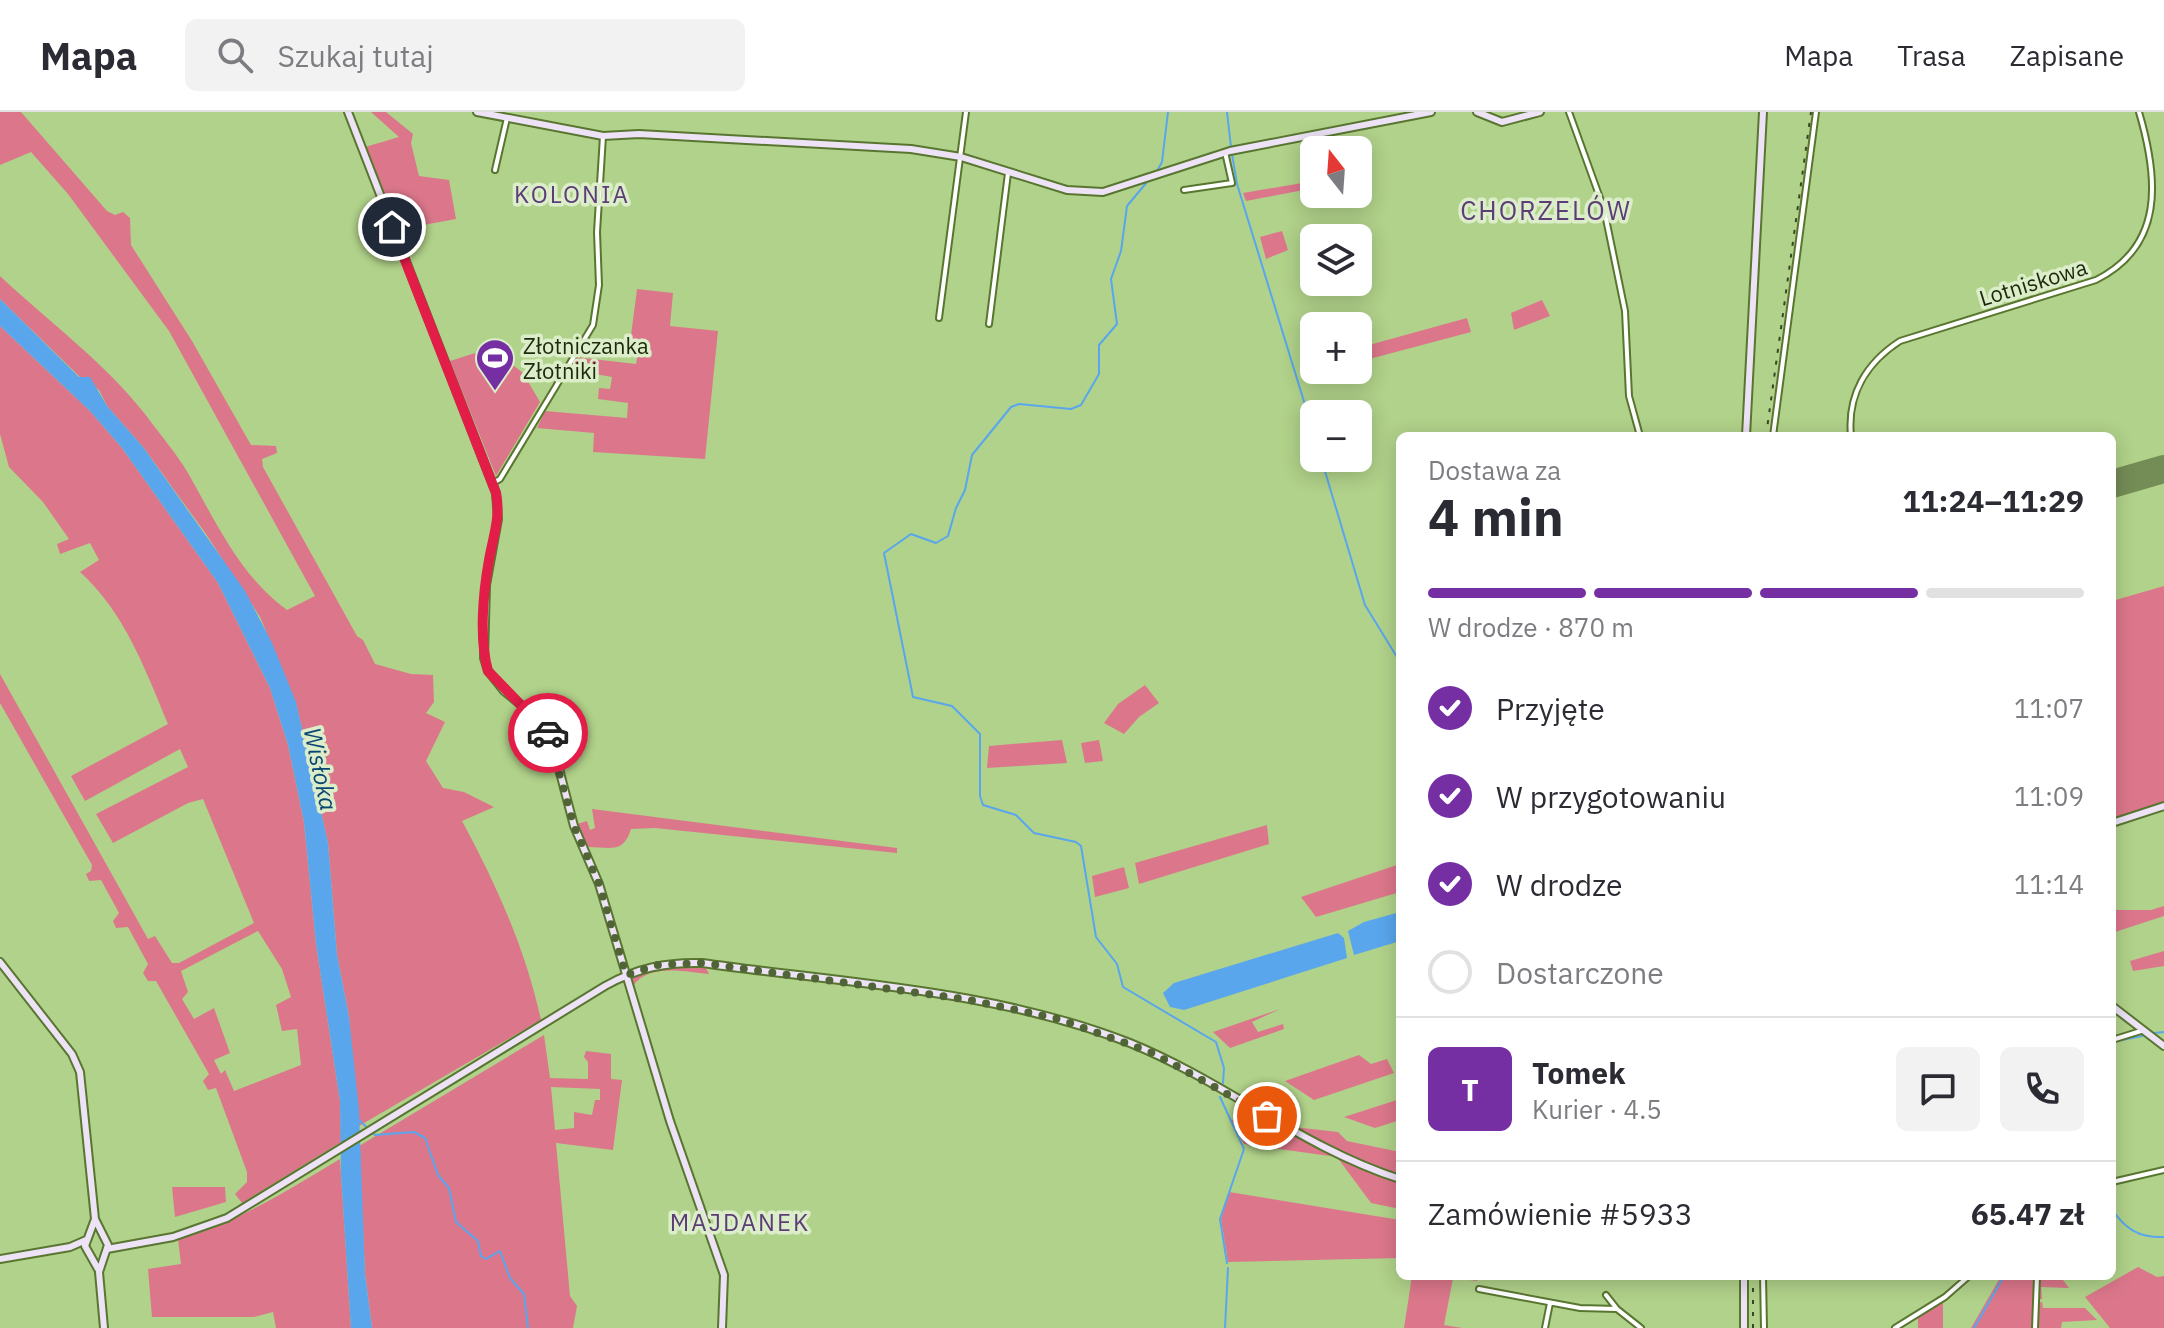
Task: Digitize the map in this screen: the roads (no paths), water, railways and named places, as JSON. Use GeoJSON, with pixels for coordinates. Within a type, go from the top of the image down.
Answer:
{"type":"FeatureCollection","features":[{"type":"Feature","properties":{"kind":"street"},"geometry":{"type":"LineString","coordinates":[[348,112],[493,483],[499,509],[486,585],[484,658],[492,679],[537,718],[549,735],[574,826],[599,884],[670,1121],[724,1275],[722,1328]]}},
{"type":"Feature","properties":{"kind":"street"},"geometry":{"type":"LineString","coordinates":[[477,112],[507,118],[518,116],[603,136],[639,134],[911,149],[961,157],[1067,190],[1103,192],[1225,152],[1426,112]]}},
{"type":"Feature","properties":{"kind":"street"},"geometry":{"type":"LineString","coordinates":[[939,318],[966,112]]}},
{"type":"Feature","properties":{"kind":"street"},"geometry":{"type":"LineString","coordinates":[[1477,112],[1502,122],[1540,112]]}},
{"type":"Feature","properties":{"kind":"street"},"geometry":{"type":"LineString","coordinates":[[1569,112],[1606,221],[1625,311],[1629,396],[1639,432]]}},
{"type":"Feature","properties":{"kind":"street"},"geometry":{"type":"LineString","coordinates":[[1746,432],[1763,112]]}},
{"type":"Feature","properties":{"kind":"street"},"geometry":{"type":"LineString","coordinates":[[1774,432],[1816,112]]}},
{"type":"Feature","properties":{"kind":"street","name":"Lotniskowa"},"geometry":{"type":"LineString","coordinates":[[1851,432],[1852,410],[1859,385],[1875,361],[1900,341],[2096,280],[2117,270],[2135,255],[2150,231],[2158,189],[2139,112]]}},
{"type":"Feature","properties":{"kind":"street"},"geometry":{"type":"LineString","coordinates":[[495,170],[507,118]]}},
{"type":"Feature","properties":{"kind":"street"},"geometry":{"type":"LineString","coordinates":[[493,483],[500,479],[593,325],[599,285],[597,232],[603,136]]}},
{"type":"Feature","properties":{"kind":"street"},"geometry":{"type":"LineString","coordinates":[[1184,190],[1232,183],[1225,152]]}},
{"type":"Feature","properties":{"kind":"street"},"geometry":{"type":"LineString","coordinates":[[989,324],[1008,170]]}},
{"type":"Feature","properties":{"kind":"street"},"geometry":{"type":"LineString","coordinates":[[2116,822],[2164,806]]}},
{"type":"Feature","properties":{"kind":"street"},"geometry":{"type":"LineString","coordinates":[[0,962],[72,1054],[80,1072],[95,1219],[104,1237],[105,1252],[99,1272]]}},
{"type":"Feature","properties":{"kind":"street"},"geometry":{"type":"LineString","coordinates":[[70,1247],[90,1254],[105,1252],[122,1244],[173,1237],[227,1218],[626,975],[658,965],[702,963],[970,1000],[1059,1019],[1153,1053],[1343,1157],[1396,1177]]}},
{"type":"Feature","properties":{"kind":"street"},"geometry":{"type":"LineString","coordinates":[[2116,1009],[2164,1046]]}},
{"type":"Feature","properties":{"kind":"street"},"geometry":{"type":"LineString","coordinates":[[2116,1039],[2144,1030]]}},
{"type":"Feature","properties":{"kind":"street"},"geometry":{"type":"LineString","coordinates":[[2116,1181],[2164,1170]]}},
{"type":"Feature","properties":{"kind":"street"},"geometry":{"type":"LineString","coordinates":[[95,1219],[88,1238],[90,1254],[99,1272],[104,1328]]}},
{"type":"Feature","properties":{"kind":"street"},"geometry":{"type":"LineString","coordinates":[[0,1259],[70,1247],[88,1238],[104,1237],[122,1244]]}},
{"type":"Feature","properties":{"kind":"street"},"geometry":{"type":"LineString","coordinates":[[1744,1280],[1744,1328]]}},
{"type":"Feature","properties":{"kind":"street"},"geometry":{"type":"LineString","coordinates":[[1763,1280],[1764,1328]]}},
{"type":"Feature","properties":{"kind":"street"},"geometry":{"type":"LineString","coordinates":[[1895,1328],[1945,1297],[1964,1280]]}},
{"type":"Feature","properties":{"kind":"street"},"geometry":{"type":"LineString","coordinates":[[2035,1328],[2037,1280]]}},
{"type":"Feature","properties":{"kind":"street"},"geometry":{"type":"LineString","coordinates":[[1479,1289],[1551,1302],[1617,1309]]}},
{"type":"Feature","properties":{"kind":"street"},"geometry":{"type":"LineString","coordinates":[[1606,1295],[1617,1309],[1641,1328]]}},
{"type":"Feature","properties":{"kind":"street"},"geometry":{"type":"LineString","coordinates":[[1545,1328],[1551,1302]]}},
{"type":"Feature","properties":{"kind":"water"},"geometry":{"type":"Polygon","coordinates":[[[0,299],[79,377],[90,377],[107,406],[143,447],[245,591],[272,643],[296,702],[328,843],[337,955],[349,1017],[359,1110],[365,1274],[372,1328],[351,1328],[341,1175],[340,1101],[316,944],[304,822],[288,745],[270,688],[218,583],[122,448],[90,411],[0,326],[0,299]]]}},
{"type":"Feature","properties":{"kind":"water"},"geometry":{"type":"Polygon","coordinates":[[[1396,913],[1396,942],[1354,955],[1348,931],[1364,922],[1396,913]]]}},
{"type":"Feature","properties":{"kind":"water"},"geometry":{"type":"Polygon","coordinates":[[[1338,933],[1344,938],[1347,958],[1184,1010],[1170,1007],[1163,993],[1174,983],[1338,933]]]}},
{"type":"Feature","properties":{"kind":"waterway"},"geometry":{"type":"LineString","coordinates":[[1157,171],[1162,162],[1168,112]]}},
{"type":"Feature","properties":{"kind":"waterway"},"geometry":{"type":"LineString","coordinates":[[1227,112],[1231,147]]}},
{"type":"Feature","properties":{"kind":"waterway"},"geometry":{"type":"LineString","coordinates":[[1232,154],[1237,184],[1304,400]]}},
{"type":"Feature","properties":{"kind":"waterway"},"geometry":{"type":"LineString","coordinates":[[1147,182],[1127,206],[1121,251],[1111,279],[1117,324],[1099,345],[1099,374],[1081,405],[1071,409],[1019,404],[1011,407],[972,455],[965,490],[948,536],[936,543],[911,534],[884,553],[913,697],[952,706],[980,734],[980,796],[983,805],[1016,815],[1034,833],[1076,842],[1081,846],[1096,937],[1117,964],[1123,987],[1216,1042],[1224,1068],[1223,1083]]}},
{"type":"Feature","properties":{"kind":"waterway"},"geometry":{"type":"LineString","coordinates":[[1325,472],[1365,605],[1396,655]]}},
{"type":"Feature","properties":{"kind":"waterway"},"geometry":{"type":"LineString","coordinates":[[2154,1033],[2164,1032]]}},
{"type":"Feature","properties":{"kind":"waterway"},"geometry":{"type":"LineString","coordinates":[[2116,1041],[2142,1036]]}},
{"type":"Feature","properties":{"kind":"waterway"},"geometry":{"type":"LineString","coordinates":[[1220,1097],[1244,1149],[1220,1219],[1227,1263]]}},
{"type":"Feature","properties":{"kind":"waterway"},"geometry":{"type":"LineString","coordinates":[[359,1120],[375,1135],[414,1132],[425,1138],[438,1175],[449,1188],[456,1222],[478,1241],[481,1256],[486,1259],[500,1251],[510,1278],[524,1294],[528,1328]]}},
{"type":"Feature","properties":{"kind":"waterway"},"geometry":{"type":"LineString","coordinates":[[2155,1174],[2164,1173]]}},
{"type":"Feature","properties":{"kind":"waterway"},"geometry":{"type":"LineString","coordinates":[[2116,1214],[2134,1231],[2164,1237]]}},
{"type":"Feature","properties":{"kind":"waterway"},"geometry":{"type":"LineString","coordinates":[[1225,1328],[1228,1268]]}},
{"type":"Feature","properties":{"kind":"waterway"},"geometry":{"type":"LineString","coordinates":[[1974,1328],[2002,1280]]}},
{"type":"Feature","properties":{"kind":"railway"},"geometry":{"type":"LineString","coordinates":[[1767,432],[1811,112]]}},
{"type":"Feature","properties":{"kind":"railway"},"geometry":{"type":"LineString","coordinates":[[1753,1280],[1753,1328]]}},
{"type":"Feature","properties":{"kind":"place","name":"Złotniczanka Złotniki"},"geometry":{"type":"Point","coordinates":[495,392]}},
{"type":"Feature","properties":{"kind":"district","name":"KOLONIA"},"geometry":{"type":"Point","coordinates":[572,194]}},
{"type":"Feature","properties":{"kind":"district","name":"CHORZELÓW"},"geometry":{"type":"Point","coordinates":[1546,210]}},
{"type":"Feature","properties":{"kind":"district","name":"MAJDANEK"},"geometry":{"type":"Point","coordinates":[740,1222]}},
{"type":"Feature","properties":{"kind":"water label","name":"Wisłoka"},"geometry":{"type":"Point","coordinates":[321,769]}}]}
